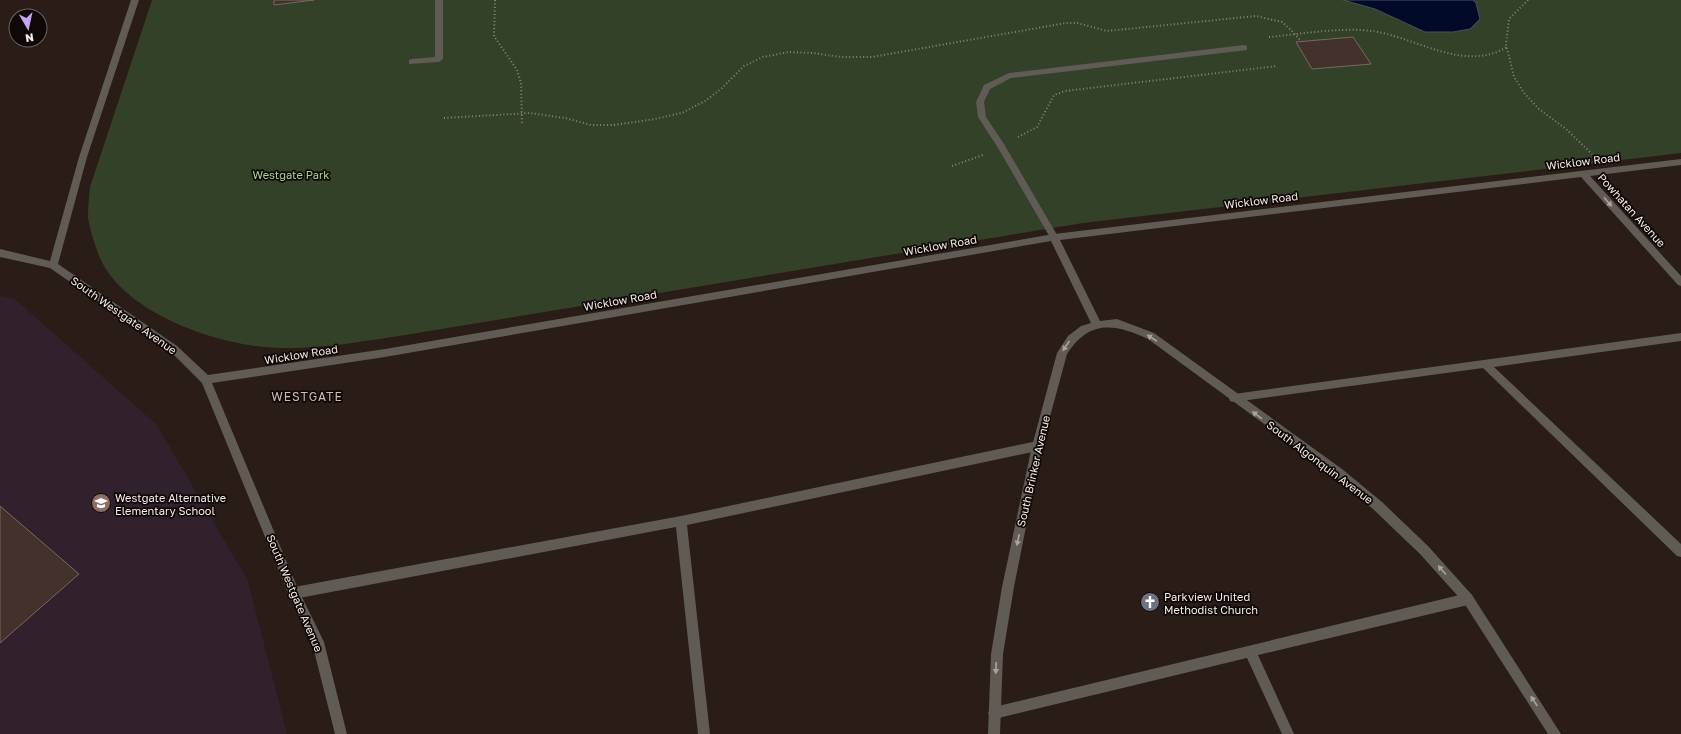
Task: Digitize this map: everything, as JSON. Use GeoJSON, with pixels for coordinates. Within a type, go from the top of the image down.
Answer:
{"type":"FeatureCollection","features":[{"type":"Feature","properties":{"kind":"street"},"geometry":{"type":"LineString","coordinates":[[0,253],[53,265],[83,156],[135,0]]}},
{"type":"Feature","properties":{"kind":"street"},"geometry":{"type":"LineString","coordinates":[[412,62],[439,59],[439,0]]}},
{"type":"Feature","properties":{"kind":"street"},"geometry":{"type":"LineString","coordinates":[[1097,325],[1054,237],[1001,146],[982,117],[980,102],[987,87],[1009,76],[1244,48]]}},
{"type":"Feature","properties":{"kind":"street","name":"Wicklow Road"},"geometry":{"type":"LineString","coordinates":[[206,380],[393,352],[1054,237],[1681,162]]}},
{"type":"Feature","properties":{"kind":"street","name":"Powhatan Avenue"},"geometry":{"type":"LineString","coordinates":[[1582,173],[1681,282]]}},
{"type":"Feature","properties":{"kind":"street","name":"South Westgate Avenue"},"geometry":{"type":"LineString","coordinates":[[53,265],[174,349],[206,380],[294,593],[318,642],[342,734]]}},
{"type":"Feature","properties":{"kind":"street","name":"South Algonquin Avenue"},"geometry":{"type":"LineString","coordinates":[[1097,325],[1117,323],[1151,336],[1234,398],[1338,472],[1378,506],[1424,550],[1468,599],[1555,734]]}},
{"type":"Feature","properties":{"kind":"street","name":"South Brinker Avenue"},"geometry":{"type":"LineString","coordinates":[[994,734],[996,654],[1037,446],[1062,353],[1071,339],[1084,329],[1097,325]]}},
{"type":"Feature","properties":{"kind":"street"},"geometry":{"type":"LineString","coordinates":[[1234,398],[1681,337]]}},
{"type":"Feature","properties":{"kind":"street"},"geometry":{"type":"LineString","coordinates":[[1484,363],[1681,552]]}},
{"type":"Feature","properties":{"kind":"street"},"geometry":{"type":"LineString","coordinates":[[294,593],[681,521],[1037,446]]}},
{"type":"Feature","properties":{"kind":"street"},"geometry":{"type":"LineString","coordinates":[[681,521],[704,734]]}},
{"type":"Feature","properties":{"kind":"street"},"geometry":{"type":"LineString","coordinates":[[994,713],[1468,599]]}},
{"type":"Feature","properties":{"kind":"street"},"geometry":{"type":"LineString","coordinates":[[1250,652],[1288,734]]}},
{"type":"Feature","properties":{"kind":"path"},"geometry":{"type":"LineString","coordinates":[[494,0],[494,36],[517,70],[521,83],[522,124]]}},
{"type":"Feature","properties":{"kind":"path"},"geometry":{"type":"LineString","coordinates":[[1528,0],[1509,19],[1507,47],[1514,77],[1524,93],[1539,109],[1566,129],[1594,156]]}},
{"type":"Feature","properties":{"kind":"path"},"geometry":{"type":"LineString","coordinates":[[444,118],[530,113],[565,118],[591,125],[614,125],[654,120],[682,113],[706,101],[721,89],[744,66],[763,58],[789,52],[812,53],[841,57],[872,57],[1066,23],[1078,24],[1107,31],[1256,16],[1273,18],[1283,23],[1288,26],[1301,41]]}},
{"type":"Feature","properties":{"kind":"path"},"geometry":{"type":"LineString","coordinates":[[1269,37],[1351,31],[1373,31],[1394,36],[1438,52],[1468,56],[1492,55],[1507,47]]}},
{"type":"Feature","properties":{"kind":"path"},"geometry":{"type":"LineString","coordinates":[[952,166],[988,153],[1037,127],[1054,95],[1065,91],[1277,66]]}},
{"type":"Feature","properties":{"kind":"shaded area","name":"Westgate Alternative Elementary School"},"geometry":{"type":"Polygon","coordinates":[[[0,296],[15,299],[157,425],[248,581],[287,734],[0,734],[0,296]]]}},
{"type":"Feature","properties":{"kind":"green space","name":"Westgate Park"},"geometry":{"type":"Polygon","coordinates":[[[152,0],[1681,0],[1681,153],[1083,223],[359,342],[297,348],[259,346],[233,342],[206,335],[153,312],[131,296],[113,278],[100,258],[93,238],[88,217],[90,187],[152,0]]]}},
{"type":"Feature","properties":{"kind":"water"},"geometry":{"type":"Polygon","coordinates":[[[1343,0],[1473,0],[1476,3],[1480,19],[1470,29],[1453,32],[1425,32],[1375,9],[1343,0]]]}},
{"type":"Feature","properties":{"kind":"building"},"geometry":{"type":"Polygon","coordinates":[[[274,0],[314,0],[274,5],[274,0]]]}},
{"type":"Feature","properties":{"kind":"building"},"geometry":{"type":"Polygon","coordinates":[[[1353,37],[1371,64],[1312,69],[1296,42],[1353,37]]]}},
{"type":"Feature","properties":{"kind":"building"},"geometry":{"type":"Polygon","coordinates":[[[0,506],[79,574],[0,643],[0,506]]]}},
{"type":"Feature","properties":{"kind":"place","name":"Westgate Alternative Elementary School"},"geometry":{"type":"Point","coordinates":[101,503]}},
{"type":"Feature","properties":{"kind":"place","name":"Parkview United Methodist Church"},"geometry":{"type":"Point","coordinates":[1150,602]}},
{"type":"Feature","properties":{"kind":"district","name":"WESTGATE"},"geometry":{"type":"Point","coordinates":[307,396]}}]}
